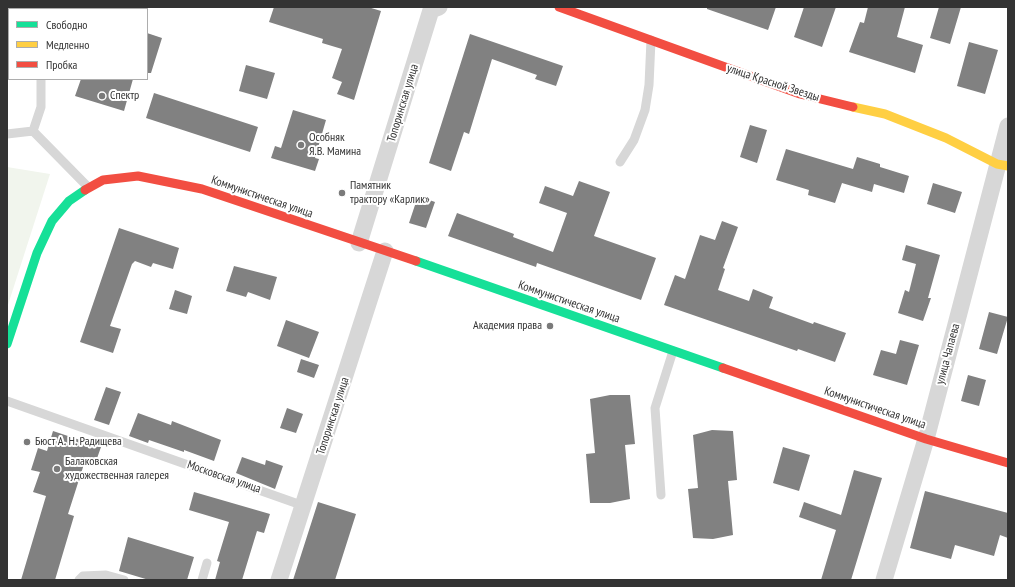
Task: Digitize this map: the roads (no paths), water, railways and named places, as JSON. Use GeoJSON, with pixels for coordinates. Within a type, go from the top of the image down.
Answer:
{"type":"FeatureCollection","features":[{"type":"Feature","properties":{"kind":"main road","name":"улица Красной Звезды"},"geometry":{"type":"LineString","coordinates":[[559,7],[800,94],[885,114],[946,138],[1002,165]]}},
{"type":"Feature","properties":{"kind":"main road","name":"Коммунистическая улица"},"geometry":{"type":"LineString","coordinates":[[7,344],[37,252],[52,221],[69,201],[88,187],[103,180],[138,176],[202,189],[386,251],[926,439],[1008,463]]}},
{"type":"Feature","properties":{"kind":"street","name":"Топоринская улица"},"geometry":{"type":"LineString","coordinates":[[359,243],[434,8]]}},
{"type":"Feature","properties":{"kind":"street","name":"улица Чапаева"},"geometry":{"type":"LineString","coordinates":[[884,580],[926,439],[1002,165],[1008,126]]}},
{"type":"Feature","properties":{"kind":"street","name":"Топоринская улица"},"geometry":{"type":"LineString","coordinates":[[279,580],[386,251]]}},
{"type":"Feature","properties":{"kind":"lane"},"geometry":{"type":"LineString","coordinates":[[620,162],[634,140],[645,110],[649,85],[651,40]]}},
{"type":"Feature","properties":{"kind":"lane"},"geometry":{"type":"LineString","coordinates":[[33,131],[41,107],[41,80]]}},
{"type":"Feature","properties":{"kind":"lane"},"geometry":{"type":"LineString","coordinates":[[7,134],[33,131]]}},
{"type":"Feature","properties":{"kind":"lane"},"geometry":{"type":"LineString","coordinates":[[33,131],[88,187]]}},
{"type":"Feature","properties":{"kind":"lane"},"geometry":{"type":"LineString","coordinates":[[661,495],[655,408],[673,351]]}},
{"type":"Feature","properties":{"kind":"lane","name":"Московская улица"},"geometry":{"type":"LineString","coordinates":[[7,402],[304,506]]}},
{"type":"Feature","properties":{"kind":"lane"},"geometry":{"type":"LineString","coordinates":[[202,580],[207,563]]}},
{"type":"Feature","properties":{"kind":"lane"},"geometry":{"type":"LineString","coordinates":[[79,580],[83,576],[106,575],[124,580]]}},
{"type":"Feature","properties":{"kind":"place","name":"Спектр"},"geometry":{"type":"Point","coordinates":[102,96]}},
{"type":"Feature","properties":{"kind":"place","name":"Особняк Я.В. Мамина"},"geometry":{"type":"Point","coordinates":[301,145]}},
{"type":"Feature","properties":{"kind":"place","name":"Памятник трактору «Карлик»"},"geometry":{"type":"Point","coordinates":[342,193]}},
{"type":"Feature","properties":{"kind":"place","name":"Академия права"},"geometry":{"type":"Point","coordinates":[550,326]}},
{"type":"Feature","properties":{"kind":"place","name":"Бюст А. Н. Радищева"},"geometry":{"type":"Point","coordinates":[27,442]}},
{"type":"Feature","properties":{"kind":"place","name":"Балаковская художественная галерея"},"geometry":{"type":"Point","coordinates":[57,469]}}]}
